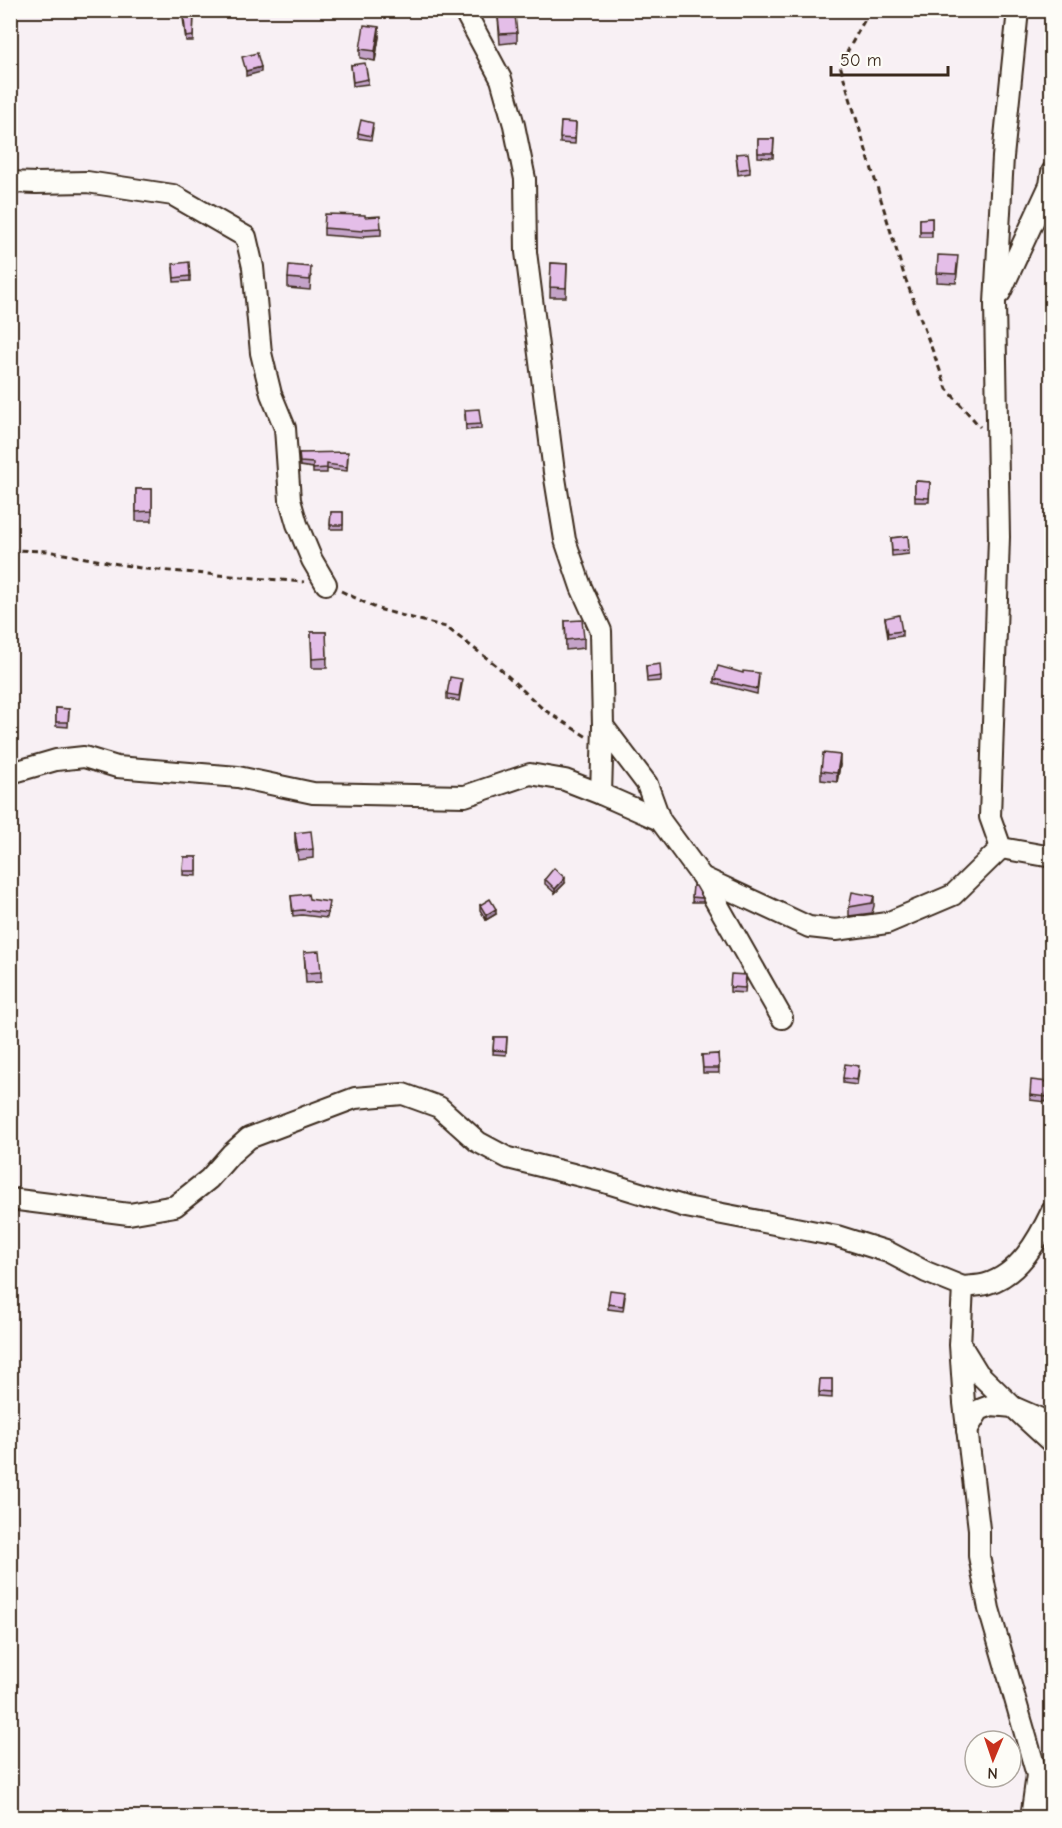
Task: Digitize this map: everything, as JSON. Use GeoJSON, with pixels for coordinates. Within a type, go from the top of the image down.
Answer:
{"type":"FeatureCollection","features":[{"type":"Feature","properties":{"kind":"street"},"geometry":{"type":"LineString","coordinates":[[464,10],[501,78],[514,124],[525,179],[526,252],[565,540],[581,587],[601,631],[603,726],[601,794]]}},
{"type":"Feature","properties":{"kind":"street"},"geometry":{"type":"LineString","coordinates":[[1001,848],[990,817],[999,537],[995,303],[1003,157],[1018,10]]}},
{"type":"Feature","properties":{"kind":"street"},"geometry":{"type":"LineString","coordinates":[[995,303],[1050,185],[1052,172]]}},
{"type":"Feature","properties":{"kind":"street"},"geometry":{"type":"LineString","coordinates":[[10,182],[87,182],[173,195],[246,237],[253,267],[261,353],[272,394],[285,428],[290,500],[312,560],[326,584]]}},
{"type":"Feature","properties":{"kind":"street"},"geometry":{"type":"LineString","coordinates":[[603,726],[647,784],[660,820],[702,877],[782,1018]]}},
{"type":"Feature","properties":{"kind":"street"},"geometry":{"type":"LineString","coordinates":[[11,773],[56,760],[84,757],[117,767],[238,777],[313,793],[465,796],[530,774],[565,780],[660,820]]}},
{"type":"Feature","properties":{"kind":"street"},"geometry":{"type":"LineString","coordinates":[[1001,848],[1052,857]]}},
{"type":"Feature","properties":{"kind":"street"},"geometry":{"type":"LineString","coordinates":[[702,877],[809,927],[836,930],[887,923],[953,895],[1001,848]]}},
{"type":"Feature","properties":{"kind":"street"},"geometry":{"type":"LineString","coordinates":[[10,1199],[129,1214],[175,1206],[209,1179],[249,1138],[355,1098],[403,1094],[439,1107],[478,1142],[508,1158],[601,1181],[686,1207],[837,1236],[888,1252],[926,1272],[963,1287],[988,1284],[1015,1269],[1041,1233],[1052,1211]]}},
{"type":"Feature","properties":{"kind":"street"},"geometry":{"type":"LineString","coordinates":[[963,1287],[960,1345],[967,1430],[980,1529],[979,1556],[989,1609],[1037,1775],[1031,1818]]}},
{"type":"Feature","properties":{"kind":"street"},"geometry":{"type":"LineString","coordinates":[[960,1345],[978,1373],[1052,1443]]}},
{"type":"Feature","properties":{"kind":"street"},"geometry":{"type":"LineString","coordinates":[[967,1430],[979,1410],[992,1406],[1013,1407],[1052,1424]]}},
{"type":"Feature","properties":{"kind":"path"},"geometry":{"type":"LineString","coordinates":[[864,10],[864,21],[840,65],[904,275],[947,389],[997,446]]}},
{"type":"Feature","properties":{"kind":"path"},"geometry":{"type":"LineString","coordinates":[[10,550],[47,551],[146,569],[326,584],[378,609],[446,627],[496,665],[543,709],[603,747]]}},
{"type":"Feature","properties":{"kind":"building"},"geometry":{"type":"Polygon","coordinates":[[[183,10],[194,10],[193,36],[186,37],[183,10]]]}},
{"type":"Feature","properties":{"kind":"building"},"geometry":{"type":"Polygon","coordinates":[[[515,15],[517,33],[500,34],[498,17],[515,15]]]}},
{"type":"Feature","properties":{"kind":"building"},"geometry":{"type":"Polygon","coordinates":[[[364,25],[379,27],[375,51],[360,49],[364,25]]]}},
{"type":"Feature","properties":{"kind":"building"},"geometry":{"type":"Polygon","coordinates":[[[257,53],[261,67],[246,71],[242,57],[257,53]]]}},
{"type":"Feature","properties":{"kind":"building"},"geometry":{"type":"Polygon","coordinates":[[[365,63],[368,79],[353,82],[351,65],[365,63]]]}},
{"type":"Feature","properties":{"kind":"building"},"geometry":{"type":"Polygon","coordinates":[[[361,120],[373,123],[371,136],[358,133],[361,120]]]}},
{"type":"Feature","properties":{"kind":"building"},"geometry":{"type":"Polygon","coordinates":[[[561,122],[576,123],[575,139],[560,138],[561,122]]]}},
{"type":"Feature","properties":{"kind":"building"},"geometry":{"type":"Polygon","coordinates":[[[758,139],[774,139],[773,153],[758,153],[758,139]]]}},
{"type":"Feature","properties":{"kind":"building"},"geometry":{"type":"Polygon","coordinates":[[[748,153],[750,168],[738,170],[736,154],[748,153]]]}},
{"type":"Feature","properties":{"kind":"building"},"geometry":{"type":"Polygon","coordinates":[[[325,214],[380,216],[381,228],[364,229],[363,231],[324,228],[325,214]]]}},
{"type":"Feature","properties":{"kind":"building"},"geometry":{"type":"Polygon","coordinates":[[[932,218],[932,232],[920,232],[920,219],[932,218]]]}},
{"type":"Feature","properties":{"kind":"building"},"geometry":{"type":"Polygon","coordinates":[[[938,255],[958,256],[956,274],[937,273],[938,255]]]}},
{"type":"Feature","properties":{"kind":"building"},"geometry":{"type":"Polygon","coordinates":[[[189,262],[190,276],[174,278],[173,264],[189,262]]]}},
{"type":"Feature","properties":{"kind":"building"},"geometry":{"type":"Polygon","coordinates":[[[551,263],[567,264],[566,288],[550,287],[551,263]]]}},
{"type":"Feature","properties":{"kind":"building"},"geometry":{"type":"Polygon","coordinates":[[[289,265],[311,267],[310,280],[288,278],[289,265]]]}},
{"type":"Feature","properties":{"kind":"building"},"geometry":{"type":"Polygon","coordinates":[[[479,409],[481,424],[466,425],[465,410],[479,409]]]}},
{"type":"Feature","properties":{"kind":"building"},"geometry":{"type":"Polygon","coordinates":[[[348,452],[347,467],[327,464],[327,468],[313,469],[313,463],[300,462],[299,453],[348,452]]]}},
{"type":"Feature","properties":{"kind":"building"},"geometry":{"type":"Polygon","coordinates":[[[915,481],[930,482],[929,498],[915,497],[915,481]]]}},
{"type":"Feature","properties":{"kind":"building"},"geometry":{"type":"Polygon","coordinates":[[[136,489],[152,489],[152,511],[136,512],[136,489]]]}},
{"type":"Feature","properties":{"kind":"building"},"geometry":{"type":"Polygon","coordinates":[[[331,512],[343,512],[343,525],[330,525],[331,512]]]}},
{"type":"Feature","properties":{"kind":"building"},"geometry":{"type":"Polygon","coordinates":[[[908,536],[909,550],[892,551],[891,538],[908,536]]]}},
{"type":"Feature","properties":{"kind":"building"},"geometry":{"type":"Polygon","coordinates":[[[899,615],[902,631],[888,633],[885,618],[899,615]]]}},
{"type":"Feature","properties":{"kind":"building"},"geometry":{"type":"Polygon","coordinates":[[[582,620],[584,638],[566,640],[565,621],[582,620]]]}},
{"type":"Feature","properties":{"kind":"building"},"geometry":{"type":"Polygon","coordinates":[[[311,632],[326,632],[327,658],[312,659],[311,632]]]}},
{"type":"Feature","properties":{"kind":"building"},"geometry":{"type":"Polygon","coordinates":[[[660,664],[661,676],[647,678],[646,666],[660,664]]]}},
{"type":"Feature","properties":{"kind":"building"},"geometry":{"type":"Polygon","coordinates":[[[718,666],[743,673],[743,671],[759,673],[757,689],[714,679],[718,666]]]}},
{"type":"Feature","properties":{"kind":"building"},"geometry":{"type":"Polygon","coordinates":[[[450,677],[462,679],[459,696],[447,694],[450,677]]]}},
{"type":"Feature","properties":{"kind":"building"},"geometry":{"type":"Polygon","coordinates":[[[56,708],[69,709],[68,722],[56,722],[56,708]]]}},
{"type":"Feature","properties":{"kind":"building"},"geometry":{"type":"Polygon","coordinates":[[[823,753],[840,755],[837,773],[821,771],[823,753]]]}},
{"type":"Feature","properties":{"kind":"building"},"geometry":{"type":"Polygon","coordinates":[[[1045,798],[1052,798],[1052,814],[1045,814],[1045,798]]]}},
{"type":"Feature","properties":{"kind":"building"},"geometry":{"type":"Polygon","coordinates":[[[311,831],[313,849],[298,851],[295,833],[311,831]]]}},
{"type":"Feature","properties":{"kind":"building"},"geometry":{"type":"Polygon","coordinates":[[[184,857],[197,857],[197,871],[183,871],[184,857]]]}},
{"type":"Feature","properties":{"kind":"building"},"geometry":{"type":"Polygon","coordinates":[[[554,868],[565,878],[555,889],[545,879],[554,868]]]}},
{"type":"Feature","properties":{"kind":"building"},"geometry":{"type":"Polygon","coordinates":[[[693,886],[696,886],[703,898],[692,897],[693,886]]]}},
{"type":"Feature","properties":{"kind":"building"},"geometry":{"type":"Polygon","coordinates":[[[852,892],[874,896],[872,903],[849,907],[852,892]]]}},
{"type":"Feature","properties":{"kind":"building"},"geometry":{"type":"Polygon","coordinates":[[[308,894],[309,899],[329,902],[327,913],[293,911],[291,896],[308,894]]]}},
{"type":"Feature","properties":{"kind":"building"},"geometry":{"type":"Polygon","coordinates":[[[490,899],[496,909],[486,915],[480,905],[490,899]]]}},
{"type":"Feature","properties":{"kind":"building"},"geometry":{"type":"Polygon","coordinates":[[[319,951],[321,972],[306,973],[304,952],[319,951]]]}},
{"type":"Feature","properties":{"kind":"building"},"geometry":{"type":"Polygon","coordinates":[[[731,974],[746,975],[745,988],[730,987],[731,974]]]}},
{"type":"Feature","properties":{"kind":"building"},"geometry":{"type":"Polygon","coordinates":[[[494,1037],[507,1037],[506,1051],[493,1050],[494,1037]]]}},
{"type":"Feature","properties":{"kind":"building"},"geometry":{"type":"Polygon","coordinates":[[[718,1054],[719,1068],[703,1068],[702,1055],[718,1054]]]}},
{"type":"Feature","properties":{"kind":"building"},"geometry":{"type":"Polygon","coordinates":[[[845,1064],[859,1066],[857,1080],[843,1078],[845,1064]]]}},
{"type":"Feature","properties":{"kind":"building"},"geometry":{"type":"Polygon","coordinates":[[[1031,1080],[1048,1082],[1046,1097],[1030,1095],[1031,1080]]]}},
{"type":"Feature","properties":{"kind":"building"},"geometry":{"type":"Polygon","coordinates":[[[610,1290],[625,1292],[623,1306],[608,1304],[610,1290]]]}},
{"type":"Feature","properties":{"kind":"building"},"geometry":{"type":"Polygon","coordinates":[[[820,1379],[832,1379],[832,1393],[819,1392],[820,1379]]]}}]}
